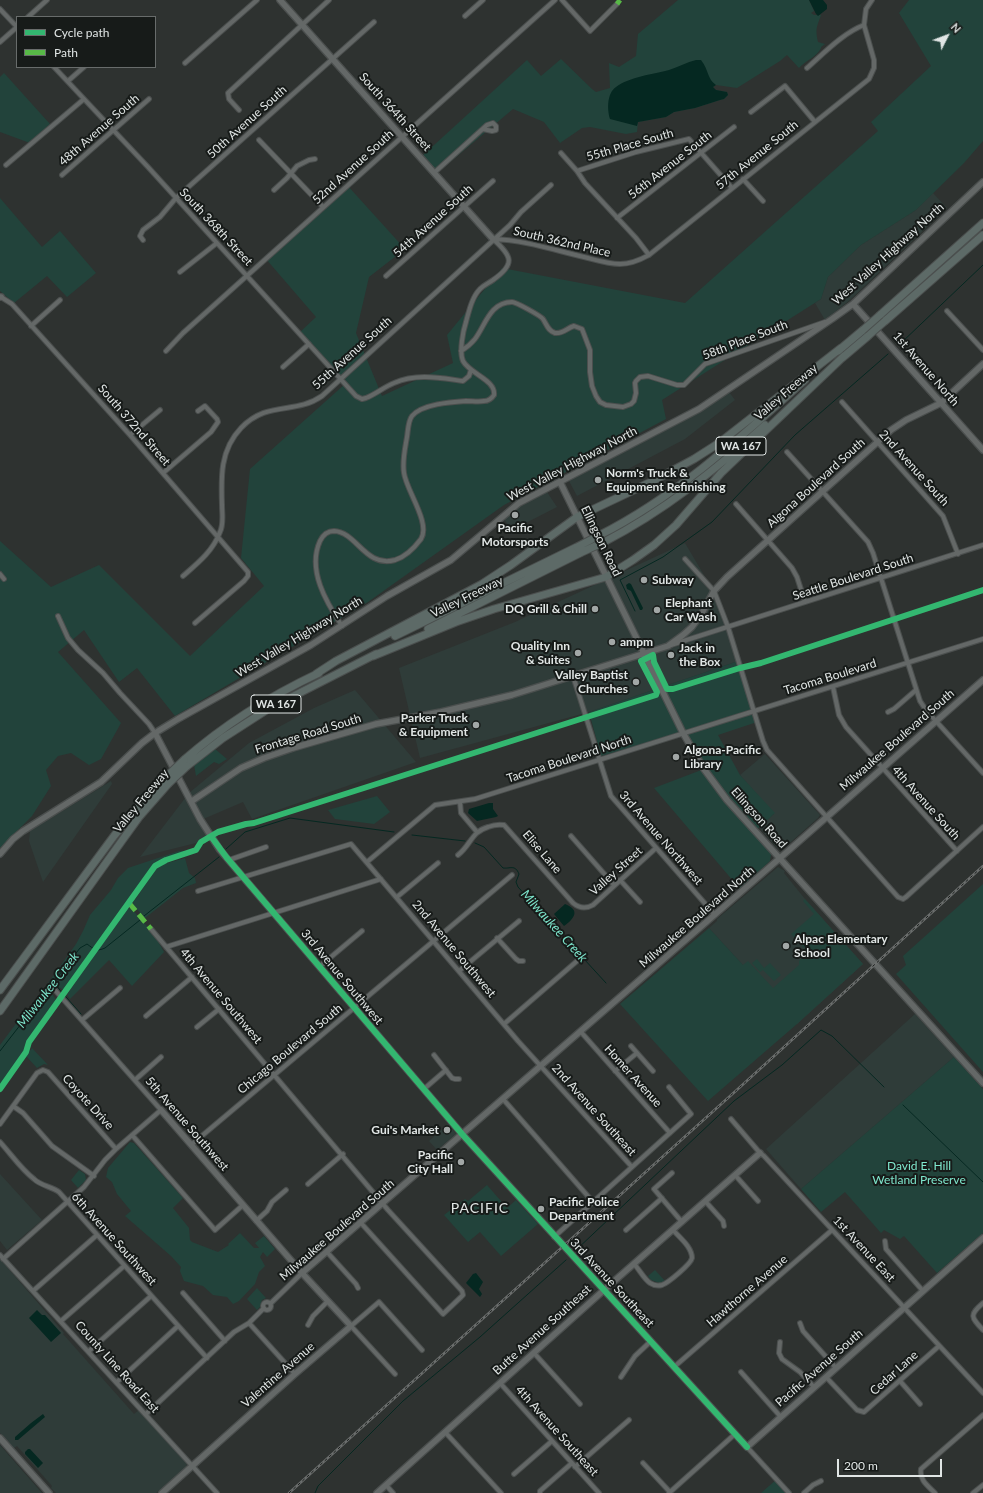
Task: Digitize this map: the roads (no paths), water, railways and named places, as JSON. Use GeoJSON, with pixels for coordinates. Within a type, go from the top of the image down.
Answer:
{"type":"FeatureCollection","features":[{"type":"Feature","properties":{"kind":"highway","name":"Valley Freeway"},"geometry":{"type":"LineString","coordinates":[[185,763],[268,709],[602,538],[640,522],[689,489],[844,356],[865,333],[983,223]]}},
{"type":"Feature","properties":{"kind":"highway","name":"Valley Freeway"},"geometry":{"type":"LineString","coordinates":[[882,318],[983,235]]}},
{"type":"Feature","properties":{"kind":"highway","name":"Valley Freeway"},"geometry":{"type":"LineString","coordinates":[[602,538],[650,507],[695,475],[756,424],[841,348],[865,333]]}},
{"type":"Feature","properties":{"kind":"highway"},"geometry":{"type":"LineString","coordinates":[[316,674],[336,661],[482,584],[577,517],[653,481],[694,459],[719,443],[841,348]]}},
{"type":"Feature","properties":{"kind":"highway"},"geometry":{"type":"LineString","coordinates":[[373,656],[456,622],[494,609],[606,577],[633,560],[654,544],[676,524],[721,473],[844,356]]}},
{"type":"Feature","properties":{"kind":"highway","name":"Valley Freeway"},"geometry":{"type":"LineString","coordinates":[[0,990],[133,812],[185,763],[236,719],[316,674],[579,550]]}},
{"type":"Feature","properties":{"kind":"highway","name":"Valley Freeway"},"geometry":{"type":"LineString","coordinates":[[0,1011],[166,781]]}},
{"type":"Feature","properties":{"kind":"street"},"geometry":{"type":"LineString","coordinates":[[29,16],[47,0]]}},
{"type":"Feature","properties":{"kind":"street"},"geometry":{"type":"LineString","coordinates":[[185,63],[257,0]]}},
{"type":"Feature","properties":{"kind":"street","name":"South 364th Street"},"geometry":{"type":"LineString","coordinates":[[280,0],[435,172],[493,239]]}},
{"type":"Feature","properties":{"kind":"street"},"geometry":{"type":"LineString","coordinates":[[239,110],[229,99],[228,93],[301,24],[329,0]]}},
{"type":"Feature","properties":{"kind":"street"},"geometry":{"type":"LineString","coordinates":[[465,16],[483,0]]}},
{"type":"Feature","properties":{"kind":"street","name":"52nd Avenue South"},"geometry":{"type":"LineString","coordinates":[[166,352],[183,333],[555,0]]}},
{"type":"Feature","properties":{"kind":"street"},"geometry":{"type":"LineString","coordinates":[[562,0],[590,32],[617,4]]}},
{"type":"Feature","properties":{"kind":"street"},"geometry":{"type":"LineString","coordinates":[[807,68],[845,36],[864,25],[866,9],[872,0]]}},
{"type":"Feature","properties":{"kind":"street"},"geometry":{"type":"LineString","coordinates":[[0,9],[16,26]]}},
{"type":"Feature","properties":{"kind":"street","name":"50th Avenue South"},"geometry":{"type":"LineString","coordinates":[[143,240],[140,236],[143,230],[160,217],[176,198],[374,22]]}},
{"type":"Feature","properties":{"kind":"street","name":"57th Avenue South"},"geometry":{"type":"LineString","coordinates":[[649,256],[869,79],[874,68],[874,60],[864,25]]}},
{"type":"Feature","properties":{"kind":"street"},"geometry":{"type":"LineString","coordinates":[[0,42],[16,28]]}},
{"type":"Feature","properties":{"kind":"street","name":"South 368th Street"},"geometry":{"type":"LineString","coordinates":[[55,68],[248,276],[355,395],[364,399],[394,383],[413,378],[433,377],[463,381],[469,376],[470,370]]}},
{"type":"Feature","properties":{"kind":"street"},"geometry":{"type":"LineString","coordinates":[[68,81],[83,68]]}},
{"type":"Feature","properties":{"kind":"street"},"geometry":{"type":"LineString","coordinates":[[751,112],[785,86],[815,122]]}},
{"type":"Feature","properties":{"kind":"street"},"geometry":{"type":"LineString","coordinates":[[6,164],[84,99]]}},
{"type":"Feature","properties":{"kind":"street","name":"48th Avenue South"},"geometry":{"type":"LineString","coordinates":[[62,175],[149,99]]}},
{"type":"Feature","properties":{"kind":"street","name":"56th Avenue South"},"geometry":{"type":"LineString","coordinates":[[617,218],[734,128]]}},
{"type":"Feature","properties":{"kind":"street"},"geometry":{"type":"LineString","coordinates":[[435,172],[483,129]]}},
{"type":"Feature","properties":{"kind":"street","name":"55th Place South"},"geometry":{"type":"LineString","coordinates":[[577,170],[636,152],[689,139],[701,153]]}},
{"type":"Feature","properties":{"kind":"street"},"geometry":{"type":"LineString","coordinates":[[259,140],[323,207]]}},
{"type":"Feature","properties":{"kind":"street"},"geometry":{"type":"LineString","coordinates":[[561,153],[577,170],[585,183],[636,238],[649,256]]}},
{"type":"Feature","properties":{"kind":"street"},"geometry":{"type":"LineString","coordinates":[[701,153],[732,188]]}},
{"type":"Feature","properties":{"kind":"street"},"geometry":{"type":"LineString","coordinates":[[274,190],[292,173],[297,166],[308,160],[315,159]]}},
{"type":"Feature","properties":{"kind":"street"},"geometry":{"type":"LineString","coordinates":[[743,179],[763,201]]}},
{"type":"Feature","properties":{"kind":"street","name":"54th Avenue South"},"geometry":{"type":"LineString","coordinates":[[386,276],[493,181]]}},
{"type":"Feature","properties":{"kind":"street","name":"West Valley Highway North"},"geometry":{"type":"LineString","coordinates":[[0,854],[23,831],[101,782],[142,743],[155,733],[304,649],[387,596],[451,560],[511,508],[699,409],[832,319],[853,304],[983,182]]}},
{"type":"Feature","properties":{"kind":"street","name":"55th Avenue South"},"geometry":{"type":"LineString","coordinates":[[183,576],[206,555],[221,530],[222,466],[228,447],[235,434],[248,421],[262,413],[274,409],[313,402],[327,392],[510,225],[521,212],[551,185]]}},
{"type":"Feature","properties":{"kind":"street"},"geometry":{"type":"LineString","coordinates":[[342,626],[325,598],[317,575],[316,555],[321,539],[328,532],[338,532],[377,560],[384,561],[397,559],[411,550],[423,535],[422,523],[404,474],[404,460],[410,419],[417,412],[429,407],[457,402],[486,401],[492,398],[494,392],[492,384],[470,370],[462,359],[461,351],[463,330],[476,294],[480,288],[499,275],[509,265],[510,259],[507,253],[493,239]]}},
{"type":"Feature","properties":{"kind":"street","name":"South 362nd Place"},"geometry":{"type":"LineString","coordinates":[[493,239],[506,239],[527,243],[609,263],[627,264],[637,262],[649,256]]}},
{"type":"Feature","properties":{"kind":"street"},"geometry":{"type":"LineString","coordinates":[[180,272],[217,243]]}},
{"type":"Feature","properties":{"kind":"street","name":"South 372nd Street"},"geometry":{"type":"LineString","coordinates":[[0,297],[12,304],[130,435],[248,572],[248,576],[244,581],[195,623]]}},
{"type":"Feature","properties":{"kind":"street"},"geometry":{"type":"LineString","coordinates":[[31,326],[60,300]]}},
{"type":"Feature","properties":{"kind":"street","name":"58th Place South"},"geometry":{"type":"LineString","coordinates":[[461,351],[474,340],[484,322],[496,308],[506,303],[517,302],[531,312],[540,316],[550,331],[555,333],[563,332],[574,326],[582,329],[590,350],[591,379],[596,396],[600,402],[606,405],[623,407],[634,401],[636,393],[635,383],[640,377],[648,376],[680,386],[690,379],[697,370],[705,364],[832,319]]}},
{"type":"Feature","properties":{"kind":"street","name":"1st Avenue North"},"geometry":{"type":"LineString","coordinates":[[853,304],[983,450]]}},
{"type":"Feature","properties":{"kind":"street"},"geometry":{"type":"LineString","coordinates":[[947,311],[983,350]]}},
{"type":"Feature","properties":{"kind":"street"},"geometry":{"type":"LineString","coordinates":[[283,367],[309,344]]}},
{"type":"Feature","properties":{"kind":"street","name":"Algona Boulevard South"},"geometry":{"type":"LineString","coordinates":[[668,646],[692,626],[702,614],[714,592],[721,583],[767,540],[891,430],[906,420],[941,403],[983,364]]}},
{"type":"Feature","properties":{"kind":"street","name":"2nd Avenue South"},"geometry":{"type":"LineString","coordinates":[[842,402],[943,516],[958,554]]}},
{"type":"Feature","properties":{"kind":"street"},"geometry":{"type":"LineString","coordinates":[[163,473],[211,432],[217,425],[217,419],[205,406],[198,411]]}},
{"type":"Feature","properties":{"kind":"street"},"geometry":{"type":"LineString","coordinates":[[130,435],[160,410]]}},
{"type":"Feature","properties":{"kind":"street"},"geometry":{"type":"LineString","coordinates":[[787,452],[868,542],[873,553],[916,690],[923,706],[983,773]]}},
{"type":"Feature","properties":{"kind":"street","name":"Ellingson Road"},"geometry":{"type":"LineString","coordinates":[[560,482],[643,654],[683,733],[704,769],[727,800],[983,1084]]}},
{"type":"Feature","properties":{"kind":"street"},"geometry":{"type":"LineString","coordinates":[[736,504],[795,572],[805,602]]}},
{"type":"Feature","properties":{"kind":"street","name":"Seattle Boulevard South"},"geometry":{"type":"LineString","coordinates":[[668,646],[983,545]]}},
{"type":"Feature","properties":{"kind":"street"},"geometry":{"type":"LineString","coordinates":[[685,559],[714,592],[728,627],[767,750],[898,897],[903,899],[983,827]]}},
{"type":"Feature","properties":{"kind":"street"},"geometry":{"type":"LineString","coordinates":[[0,574],[4,579]]}},
{"type":"Feature","properties":{"kind":"street","name":"3rd Avenue Southwest"},"geometry":{"type":"LineString","coordinates":[[58,616],[68,638],[78,650],[103,672],[149,724],[211,837],[273,913],[462,1134]]}},
{"type":"Feature","properties":{"kind":"street","name":"Tacoma Boulevard"},"geometry":{"type":"LineString","coordinates":[[683,733],[908,664],[983,639]]}},
{"type":"Feature","properties":{"kind":"street","name":"Frontage Road South"},"geometry":{"type":"LineString","coordinates":[[192,801],[241,768],[264,758],[357,729],[441,712],[512,695],[668,646]]}},
{"type":"Feature","properties":{"kind":"street","name":"3rd Avenue Northwest"},"geometry":{"type":"LineString","coordinates":[[572,676],[611,796],[715,915]]}},
{"type":"Feature","properties":{"kind":"street","name":"Milwaukee Boulevard South"},"geometry":{"type":"LineString","coordinates":[[827,818],[983,680]]}},
{"type":"Feature","properties":{"kind":"street","name":"4th Avenue South"},"geometry":{"type":"LineString","coordinates":[[833,687],[837,709],[842,721],[882,769],[957,851]]}},
{"type":"Feature","properties":{"kind":"street"},"geometry":{"type":"LineString","coordinates":[[888,712],[894,709],[916,690]]}},
{"type":"Feature","properties":{"kind":"street","name":"Tacoma Boulevard North"},"geometry":{"type":"LineString","coordinates":[[368,862],[435,805],[475,799],[683,733]]}},
{"type":"Feature","properties":{"kind":"street"},"geometry":{"type":"LineString","coordinates":[[458,855],[477,832],[461,813],[460,802]]}},
{"type":"Feature","properties":{"kind":"street","name":"Milwaukee Boulevard North"},"geometry":{"type":"LineString","coordinates":[[581,1032],[827,818]]}},
{"type":"Feature","properties":{"kind":"street","name":"Elise Lane"},"geometry":{"type":"LineString","coordinates":[[477,832],[493,825],[501,824],[507,827],[574,903],[580,907],[587,907]]}},
{"type":"Feature","properties":{"kind":"street"},"geometry":{"type":"LineString","coordinates":[[571,836],[614,885]]}},
{"type":"Feature","properties":{"kind":"street","name":"2nd Avenue Southwest"},"geometry":{"type":"LineString","coordinates":[[244,877],[351,844],[368,862],[541,1066]]}},
{"type":"Feature","properties":{"kind":"street"},"geometry":{"type":"LineString","coordinates":[[229,860],[266,847]]}},
{"type":"Feature","properties":{"kind":"street","name":"Valley Street"},"geometry":{"type":"LineString","coordinates":[[587,907],[593,905],[656,848]]}},
{"type":"Feature","properties":{"kind":"street"},"geometry":{"type":"LineString","coordinates":[[397,897],[438,863]]}},
{"type":"Feature","properties":{"kind":"street","name":"Chicago Boulevard South"},"geometry":{"type":"LineString","coordinates":[[191,1145],[512,875]]}},
{"type":"Feature","properties":{"kind":"street"},"geometry":{"type":"LineString","coordinates":[[198,891],[244,877]]}},
{"type":"Feature","properties":{"kind":"street"},"geometry":{"type":"LineString","coordinates":[[166,947],[381,879]]}},
{"type":"Feature","properties":{"kind":"street"},"geometry":{"type":"LineString","coordinates":[[620,880],[640,902]]}},
{"type":"Feature","properties":{"kind":"street"},"geometry":{"type":"LineString","coordinates":[[459,971],[519,921]]}},
{"type":"Feature","properties":{"kind":"street","name":"4th Avenue Southwest"},"geometry":{"type":"LineString","coordinates":[[151,929],[343,1154],[383,1204]]}},
{"type":"Feature","properties":{"kind":"street"},"geometry":{"type":"LineString","coordinates":[[319,967],[362,931]]}},
{"type":"Feature","properties":{"kind":"street"},"geometry":{"type":"LineString","coordinates":[[498,938],[516,960],[523,961]]}},
{"type":"Feature","properties":{"kind":"street"},"geometry":{"type":"LineString","coordinates":[[504,1024],[577,961]]}},
{"type":"Feature","properties":{"kind":"street"},"geometry":{"type":"LineString","coordinates":[[146,1016],[192,977]]}},
{"type":"Feature","properties":{"kind":"street"},"geometry":{"type":"LineString","coordinates":[[82,1020],[120,988]]}},
{"type":"Feature","properties":{"kind":"street","name":"5th Avenue Southwest"},"geometry":{"type":"LineString","coordinates":[[55,990],[135,1080],[256,1221],[351,1326]]}},
{"type":"Feature","properties":{"kind":"street"},"geometry":{"type":"LineString","coordinates":[[197,1027],[219,1009]]}},
{"type":"Feature","properties":{"kind":"street","name":"Milwaukee Boulevard South"},"geometry":{"type":"LineString","coordinates":[[146,1414],[234,1332],[249,1323],[264,1308],[264,1303],[270,1303],[302,1273],[581,1032]]}},
{"type":"Feature","properties":{"kind":"street","name":"Homer Avenue"},"geometry":{"type":"LineString","coordinates":[[581,1032],[670,1133]]}},
{"type":"Feature","properties":{"kind":"street"},"geometry":{"type":"LineString","coordinates":[[631,1046],[653,1071]]}},
{"type":"Feature","properties":{"kind":"street"},"geometry":{"type":"LineString","coordinates":[[615,1071],[637,1052]]}},
{"type":"Feature","properties":{"kind":"street"},"geometry":{"type":"LineString","coordinates":[[434,1055],[455,1079],[459,1079]]}},
{"type":"Feature","properties":{"kind":"street"},"geometry":{"type":"LineString","coordinates":[[135,1080],[161,1057]]}},
{"type":"Feature","properties":{"kind":"street","name":"2nd Avenue Southeast"},"geometry":{"type":"LineString","coordinates":[[541,1066],[632,1167]]}},
{"type":"Feature","properties":{"kind":"street","name":"Coyote Drive"},"geometry":{"type":"LineString","coordinates":[[13,1106],[37,1073],[43,1070],[48,1072],[116,1149]]}},
{"type":"Feature","properties":{"kind":"street"},"geometry":{"type":"LineString","coordinates":[[424,1089],[446,1070]]}},
{"type":"Feature","properties":{"kind":"street"},"geometry":{"type":"LineString","coordinates":[[554,1237],[691,1114],[669,1088]]}},
{"type":"Feature","properties":{"kind":"street"},"geometry":{"type":"LineString","coordinates":[[503,1099],[593,1202]]}},
{"type":"Feature","properties":{"kind":"street"},"geometry":{"type":"LineString","coordinates":[[0,1124],[13,1106],[23,1113],[52,1146],[94,1176]]}},
{"type":"Feature","properties":{"kind":"street"},"geometry":{"type":"LineString","coordinates":[[2,1257],[84,1187],[105,1160],[116,1149],[161,1110]]}},
{"type":"Feature","properties":{"kind":"street","name":"1st Avenue East"},"geometry":{"type":"LineString","coordinates":[[732,1119],[760,1153],[983,1393]]}},
{"type":"Feature","properties":{"kind":"street","name":"3rd Avenue Southeast"},"geometry":{"type":"LineString","coordinates":[[462,1134],[554,1237],[789,1493]]}},
{"type":"Feature","properties":{"kind":"street"},"geometry":{"type":"LineString","coordinates":[[132,1135],[215,1230],[242,1205]]}},
{"type":"Feature","properties":{"kind":"street","name":"6th Avenue Southwest"},"geometry":{"type":"LineString","coordinates":[[0,1142],[32,1179],[55,1189],[207,1358]]}},
{"type":"Feature","properties":{"kind":"street","name":"Butte Avenue Southeast"},"geometry":{"type":"LineString","coordinates":[[377,1493],[760,1153]]}},
{"type":"Feature","properties":{"kind":"street"},"geometry":{"type":"LineString","coordinates":[[308,1184],[343,1154]]}},
{"type":"Feature","properties":{"kind":"street"},"geometry":{"type":"LineString","coordinates":[[672,1173],[654,1189],[682,1222]]}},
{"type":"Feature","properties":{"kind":"street"},"geometry":{"type":"LineString","coordinates":[[735,1175],[758,1201]]}},
{"type":"Feature","properties":{"kind":"street"},"geometry":{"type":"LineString","coordinates":[[256,1221],[267,1211],[272,1202],[286,1190]]}},
{"type":"Feature","properties":{"kind":"street"},"geometry":{"type":"LineString","coordinates":[[626,1230],[662,1198]]}},
{"type":"Feature","properties":{"kind":"street"},"geometry":{"type":"LineString","coordinates":[[706,1202],[722,1221],[724,1226]]}},
{"type":"Feature","properties":{"kind":"street"},"geometry":{"type":"LineString","coordinates":[[361,1223],[443,1314],[463,1295],[462,1291],[383,1204]]}},
{"type":"Feature","properties":{"kind":"street"},"geometry":{"type":"LineString","coordinates":[[634,1264],[650,1283],[659,1286],[671,1280],[692,1259],[689,1248],[673,1230]]}},
{"type":"Feature","properties":{"kind":"street","name":"Hawthorne Avenue"},"geometry":{"type":"LineString","coordinates":[[674,1367],[832,1230]]}},
{"type":"Feature","properties":{"kind":"street"},"geometry":{"type":"LineString","coordinates":[[33,1291],[97,1234]]}},
{"type":"Feature","properties":{"kind":"street"},"geometry":{"type":"LineString","coordinates":[[885,1241],[886,1249],[923,1292]]}},
{"type":"Feature","properties":{"kind":"street","name":"Pacific Avenue South"},"geometry":{"type":"LineString","coordinates":[[747,1446],[982,1242]]}},
{"type":"Feature","properties":{"kind":"street"},"geometry":{"type":"LineString","coordinates":[[327,1252],[358,1288]]}},
{"type":"Feature","properties":{"kind":"street","name":"County Line Road East"},"geometry":{"type":"LineString","coordinates":[[2,1257],[217,1493]]}},
{"type":"Feature","properties":{"kind":"street"},"geometry":{"type":"LineString","coordinates":[[61,1321],[124,1266]]}},
{"type":"Feature","properties":{"kind":"street"},"geometry":{"type":"LineString","coordinates":[[183,1293],[225,1341]]}},
{"type":"Feature","properties":{"kind":"street"},"geometry":{"type":"LineString","coordinates":[[89,1351],[151,1296]]}},
{"type":"Feature","properties":{"kind":"street"},"geometry":{"type":"LineString","coordinates":[[308,1325],[313,1316],[328,1301]]}},
{"type":"Feature","properties":{"kind":"street","name":"Valentine Avenue"},"geometry":{"type":"LineString","coordinates":[[162,1493],[295,1374],[379,1302],[422,1350]]}},
{"type":"Feature","properties":{"kind":"street"},"geometry":{"type":"LineString","coordinates":[[983,1303],[975,1309],[973,1315],[974,1321],[983,1330]]}},
{"type":"Feature","properties":{"kind":"street"},"geometry":{"type":"LineString","coordinates":[[341,1334],[345,1319]]}},
{"type":"Feature","properties":{"kind":"street"},"geometry":{"type":"LineString","coordinates":[[249,1323],[295,1374]]}},
{"type":"Feature","properties":{"kind":"street"},"geometry":{"type":"LineString","coordinates":[[800,1323],[803,1331],[836,1368]]}},
{"type":"Feature","properties":{"kind":"street"},"geometry":{"type":"LineString","coordinates":[[117,1382],[178,1326]]}},
{"type":"Feature","properties":{"kind":"street"},"geometry":{"type":"LineString","coordinates":[[351,1326],[395,1374]]}},
{"type":"Feature","properties":{"kind":"street"},"geometry":{"type":"LineString","coordinates":[[621,1377],[635,1356],[651,1341]]}},
{"type":"Feature","properties":{"kind":"street"},"geometry":{"type":"LineString","coordinates":[[780,1342],[779,1353],[782,1360],[800,1372],[814,1387]]}},
{"type":"Feature","properties":{"kind":"street","name":"Cedar Lane"},"geometry":{"type":"LineString","coordinates":[[826,1377],[857,1410],[862,1412],[867,1410],[939,1346]]}},
{"type":"Feature","properties":{"kind":"street"},"geometry":{"type":"LineString","coordinates":[[534,1353],[580,1404]]}},
{"type":"Feature","properties":{"kind":"street"},"geometry":{"type":"LineString","coordinates":[[741,1372],[780,1416]]}},
{"type":"Feature","properties":{"kind":"street"},"geometry":{"type":"LineString","coordinates":[[900,1381],[920,1404]]}},
{"type":"Feature","properties":{"kind":"street","name":"4th Avenue Southeast"},"geometry":{"type":"LineString","coordinates":[[500,1383],[599,1493]]}},
{"type":"Feature","properties":{"kind":"street"},"geometry":{"type":"LineString","coordinates":[[935,1493],[923,1481],[920,1475],[921,1469],[983,1415]]}},
{"type":"Feature","properties":{"kind":"street"},"geometry":{"type":"LineString","coordinates":[[540,1493],[540,1491],[628,1420]]}},
{"type":"Feature","properties":{"kind":"street"},"geometry":{"type":"LineString","coordinates":[[445,1432],[502,1493]]}},
{"type":"Feature","properties":{"kind":"street"},"geometry":{"type":"LineString","coordinates":[[643,1463],[670,1493],[735,1434]]}},
{"type":"Feature","properties":{"kind":"street"},"geometry":{"type":"LineString","coordinates":[[0,1438],[49,1493]]}},
{"type":"Feature","properties":{"kind":"street"},"geometry":{"type":"LineString","coordinates":[[514,1474],[552,1441]]}},
{"type":"Feature","properties":{"kind":"street"},"geometry":{"type":"LineString","coordinates":[[804,1493],[813,1485],[821,1481]]}},
{"type":"Feature","properties":{"kind":"street"},"geometry":{"type":"LineString","coordinates":[[386,1485],[393,1493]]}},
{"type":"Feature","properties":{"kind":"street"},"geometry":{"type":"LineString","coordinates":[[973,1493],[983,1485]]}},
{"type":"Feature","properties":{"kind":"waterway"},"geometry":{"type":"LineString","coordinates":[[900,344],[983,265]]}},
{"type":"Feature","properties":{"kind":"waterway"},"geometry":{"type":"LineString","coordinates":[[635,611],[620,580],[663,557],[712,522],[795,435],[888,354]]}},
{"type":"Feature","properties":{"kind":"waterway","name":"Milwaukee Creek"},"geometry":{"type":"LineString","coordinates":[[226,849],[245,832],[290,818],[394,832]]}},
{"type":"Feature","properties":{"kind":"waterway","name":"Milwaukee Creek"},"geometry":{"type":"LineString","coordinates":[[412,835],[465,841]]}},
{"type":"Feature","properties":{"kind":"waterway","name":"Milwaukee Creek"},"geometry":{"type":"LineString","coordinates":[[475,843],[484,847],[503,868],[516,869],[519,874],[516,882],[518,887],[606,983]]}},
{"type":"Feature","properties":{"kind":"waterway","name":"Milwaukee Creek"},"geometry":{"type":"LineString","coordinates":[[144,916],[219,857]]}},
{"type":"Feature","properties":{"kind":"waterway","name":"Milwaukee Creek"},"geometry":{"type":"LineString","coordinates":[[0,1051],[80,948],[87,944],[93,949],[97,950],[105,948],[140,920]]}},
{"type":"Feature","properties":{"kind":"waterway"},"geometry":{"type":"LineString","coordinates":[[52,984],[57,986],[62,993]]}},
{"type":"Feature","properties":{"kind":"waterway"},"geometry":{"type":"LineString","coordinates":[[66,997],[81,1014]]}},
{"type":"Feature","properties":{"kind":"waterway"},"geometry":{"type":"LineString","coordinates":[[575,1251],[734,1101],[782,1065],[821,1030],[832,1036],[884,1087]]}},
{"type":"Feature","properties":{"kind":"waterway"},"geometry":{"type":"LineString","coordinates":[[903,1105],[983,1182]]}},
{"type":"Feature","properties":{"kind":"waterway"},"geometry":{"type":"LineString","coordinates":[[315,1493],[318,1486],[403,1401],[480,1337],[566,1260]]}},
{"type":"Feature","properties":{"kind":"railway"},"geometry":{"type":"LineString","coordinates":[[289,1493],[983,866]]}},
{"type":"Feature","properties":{"kind":"place","name":"Norm's Truck & Equipment Refinishing"},"geometry":{"type":"Point","coordinates":[598,480]}},
{"type":"Feature","properties":{"kind":"place","name":"Pacific Motorsports"},"geometry":{"type":"Point","coordinates":[515,515]}},
{"type":"Feature","properties":{"kind":"place","name":"Subway"},"geometry":{"type":"Point","coordinates":[644,580]}},
{"type":"Feature","properties":{"kind":"place","name":"DQ Grill & Chill"},"geometry":{"type":"Point","coordinates":[595,609]}},
{"type":"Feature","properties":{"kind":"place","name":"Elephant Car Wash"},"geometry":{"type":"Point","coordinates":[657,610]}},
{"type":"Feature","properties":{"kind":"place","name":"ampm"},"geometry":{"type":"Point","coordinates":[612,642]}},
{"type":"Feature","properties":{"kind":"place","name":"Quality Inn & Suites"},"geometry":{"type":"Point","coordinates":[578,653]}},
{"type":"Feature","properties":{"kind":"place","name":"Jack in the Box"},"geometry":{"type":"Point","coordinates":[671,655]}},
{"type":"Feature","properties":{"kind":"place","name":"Valley Baptist Churches"},"geometry":{"type":"Point","coordinates":[636,682]}},
{"type":"Feature","properties":{"kind":"place","name":"Parker Truck & Equipment"},"geometry":{"type":"Point","coordinates":[476,725]}},
{"type":"Feature","properties":{"kind":"place","name":"Algona-Pacific Library"},"geometry":{"type":"Point","coordinates":[676,757]}},
{"type":"Feature","properties":{"kind":"place","name":"Alpac Elementary School"},"geometry":{"type":"Point","coordinates":[786,946]}},
{"type":"Feature","properties":{"kind":"place","name":"Gui's Market"},"geometry":{"type":"Point","coordinates":[447,1130]}},
{"type":"Feature","properties":{"kind":"place","name":"Pacific City Hall"},"geometry":{"type":"Point","coordinates":[461,1162]}},
{"type":"Feature","properties":{"kind":"place","name":"Pacific Police Department"},"geometry":{"type":"Point","coordinates":[541,1209]}},
{"type":"Feature","properties":{"kind":"district","name":"PACIFIC"},"geometry":{"type":"Point","coordinates":[480,1208]}},
{"type":"Feature","properties":{"kind":"park label","name":"David E. Hill Wetland Preserve"},"geometry":{"type":"Point","coordinates":[919,1173]}}]}
